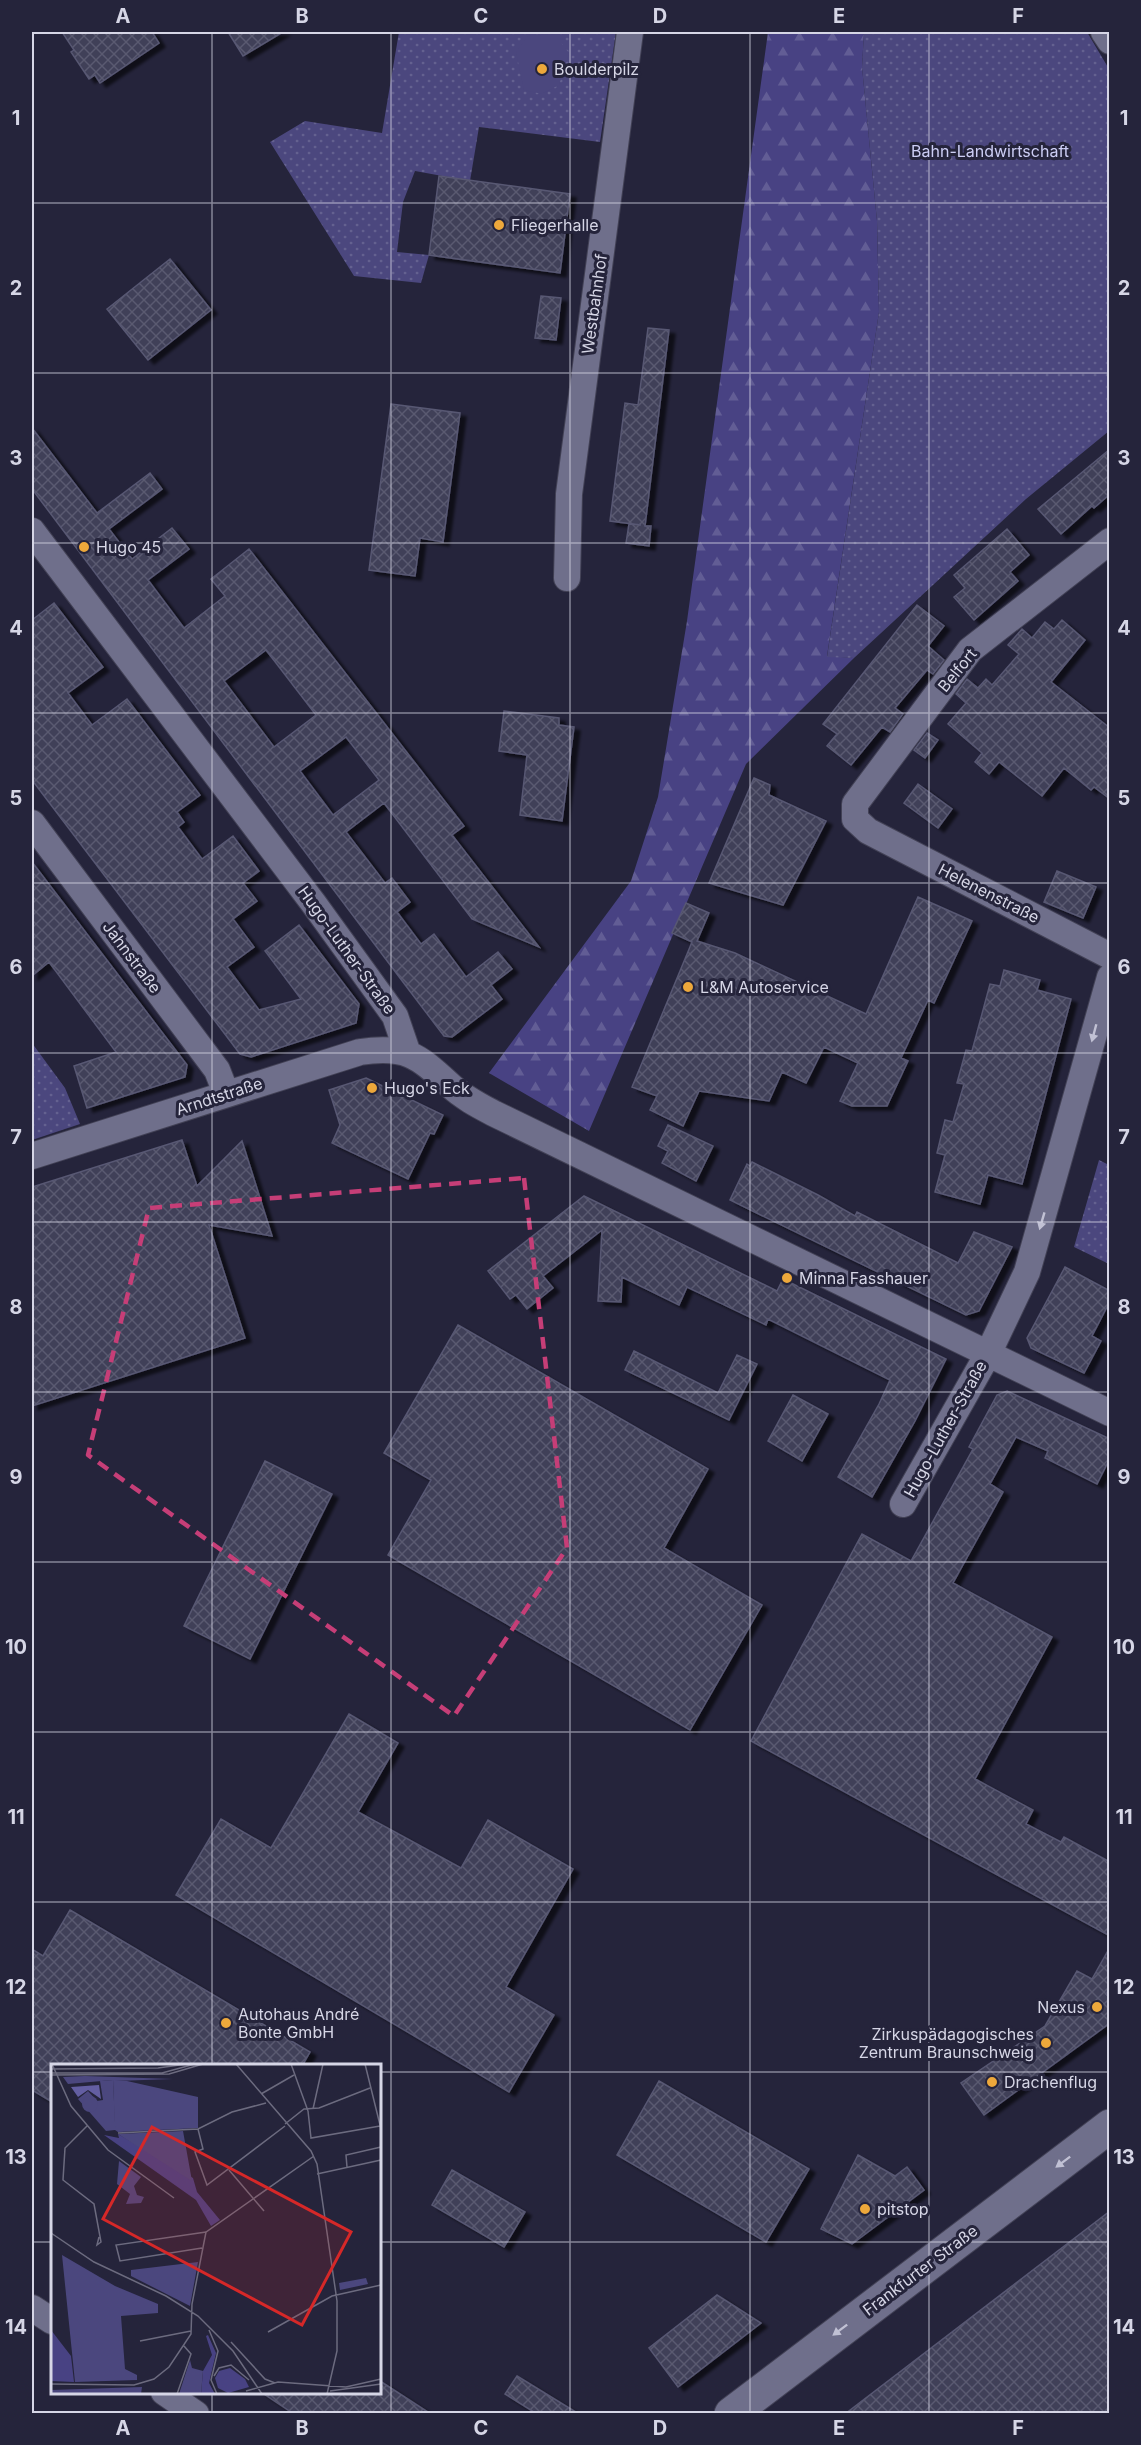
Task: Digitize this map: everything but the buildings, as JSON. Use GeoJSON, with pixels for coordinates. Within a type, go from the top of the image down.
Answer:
{"type":"FeatureCollection","features":[{"type":"Feature","properties":{"kind":"main road","name":"Frankfurter Straße"},"geometry":{"type":"LineString","coordinates":[[731,2414],[1110,2126]]}},
{"type":"Feature","properties":{"kind":"main road","name":"Frankfurter Straße"},"geometry":{"type":"LineString","coordinates":[[767,2414],[1110,2154]]}},
{"type":"Feature","properties":{"kind":"street","name":"Westbahnhof"},"geometry":{"type":"LineString","coordinates":[[567,578],[569,494],[630,32]]}},
{"type":"Feature","properties":{"kind":"street"},"geometry":{"type":"LineString","coordinates":[[1104,32],[1110,41]]}},
{"type":"Feature","properties":{"kind":"street","name":"Hugo-Luther-Straße"},"geometry":{"type":"LineString","coordinates":[[32,531],[314,904],[395,1016],[408,1054],[433,1067],[453,1088],[495,1114],[1110,1413]]}},
{"type":"Feature","properties":{"kind":"street","name":"Belfort"},"geometry":{"type":"LineString","coordinates":[[868,831],[855,819],[855,804],[970,650],[1110,541]]}},
{"type":"Feature","properties":{"kind":"street","name":"Jahnstraße"},"geometry":{"type":"LineString","coordinates":[[32,823],[217,1070],[226,1093]]}},
{"type":"Feature","properties":{"kind":"street","name":"Helenenstraße"},"geometry":{"type":"LineString","coordinates":[[868,831],[1110,956]]}},
{"type":"Feature","properties":{"kind":"street"},"geometry":{"type":"LineString","coordinates":[[988,1354],[1034,1251],[1110,977]]}},
{"type":"Feature","properties":{"kind":"street","name":"Arndtstraße"},"geometry":{"type":"LineString","coordinates":[[32,1156],[360,1052],[384,1048],[408,1054]]}},
{"type":"Feature","properties":{"kind":"street","name":"Hugo-Luther-Straße"},"geometry":{"type":"LineString","coordinates":[[903,1504],[988,1354]]}},
{"type":"Feature","properties":{"kind":"street"},"geometry":{"type":"LineString","coordinates":[[32,2308],[51,2320]]}},
{"type":"Feature","properties":{"kind":"street"},"geometry":{"type":"LineString","coordinates":[[167,2394],[196,2414]]}},
{"type":"Feature","properties":{"kind":"highlighted area"},"geometry":{"type":"Polygon","coordinates":[[[524,1178],[567,1548],[454,1716],[88,1455],[149,1208],[524,1178]]]}},
{"type":"Feature","properties":{"kind":"green space"},"geometry":{"type":"Polygon","coordinates":[[[399,32],[616,32],[600,142],[479,127],[470,181],[415,171],[403,202],[397,252],[429,255],[421,283],[354,276],[270,142],[305,121],[382,133],[399,32]]]}},
{"type":"Feature","properties":{"kind":"green space"},"geometry":{"type":"Polygon","coordinates":[[[768,32],[864,32],[862,67],[877,221],[879,312],[827,656],[854,658],[746,764],[589,1131],[489,1073],[631,881],[658,797],[687,621],[768,32]]]}},
{"type":"Feature","properties":{"kind":"green space","name":"Bahn-Landwirtschaft"},"geometry":{"type":"Polygon","coordinates":[[[864,32],[1087,32],[1109,69],[1109,431],[1026,499],[854,658],[827,657],[879,312],[877,221],[862,67],[864,32]]]}},
{"type":"Feature","properties":{"kind":"green space","name":"Boulderpilz"},"geometry":{"type":"Polygon","coordinates":[[[554,34],[569,53],[559,85],[542,94],[524,90],[516,52],[528,36],[554,34]]]}},
{"type":"Feature","properties":{"kind":"green space"},"geometry":{"type":"Polygon","coordinates":[[[32,1043],[65,1088],[80,1124],[32,1140],[32,1043]]]}},
{"type":"Feature","properties":{"kind":"green space"},"geometry":{"type":"Polygon","coordinates":[[[1099,1160],[1109,1165],[1109,1264],[1074,1247],[1099,1160]]]}},
{"type":"Feature","properties":{"kind":"place","name":"Boulderpilz"},"geometry":{"type":"Point","coordinates":[542,69]}},
{"type":"Feature","properties":{"kind":"place","name":"Fliegerhalle"},"geometry":{"type":"Point","coordinates":[499,225]}},
{"type":"Feature","properties":{"kind":"place","name":"Hugo 45"},"geometry":{"type":"Point","coordinates":[84,547]}},
{"type":"Feature","properties":{"kind":"place","name":"L&M Autoservice"},"geometry":{"type":"Point","coordinates":[688,987]}},
{"type":"Feature","properties":{"kind":"place","name":"Hugo's Eck"},"geometry":{"type":"Point","coordinates":[372,1088]}},
{"type":"Feature","properties":{"kind":"place","name":"Minna Fasshauer"},"geometry":{"type":"Point","coordinates":[787,1278]}},
{"type":"Feature","properties":{"kind":"place","name":"Nexus"},"geometry":{"type":"Point","coordinates":[1097,2007]}},
{"type":"Feature","properties":{"kind":"place","name":"Autohaus André Bonte GmbH"},"geometry":{"type":"Point","coordinates":[226,2023]}},
{"type":"Feature","properties":{"kind":"place","name":"Zirkuspädagogisches Zentrum Braunschweig"},"geometry":{"type":"Point","coordinates":[1046,2043]}},
{"type":"Feature","properties":{"kind":"place","name":"Drachenflug"},"geometry":{"type":"Point","coordinates":[992,2082]}},
{"type":"Feature","properties":{"kind":"place","name":"pitstop"},"geometry":{"type":"Point","coordinates":[865,2209]}}]}
